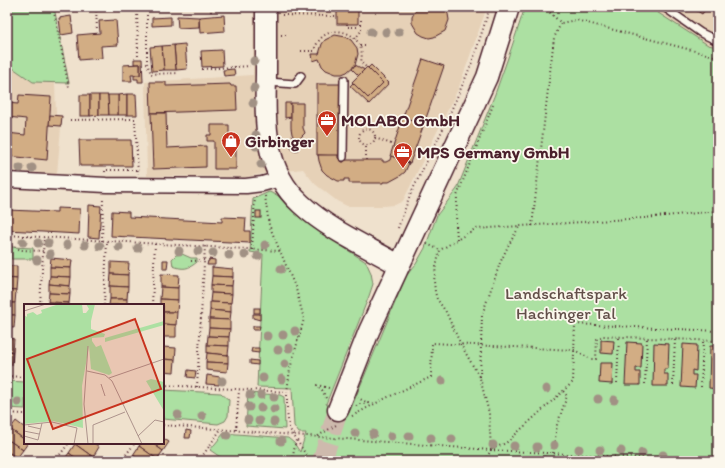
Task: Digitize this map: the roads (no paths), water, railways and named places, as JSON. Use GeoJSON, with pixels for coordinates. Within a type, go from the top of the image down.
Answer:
{"type":"FeatureCollection","features":[{"type":"Feature","properties":{"kind":"main road"},"geometry":{"type":"LineString","coordinates":[[341,412],[369,331],[487,78],[509,7]]}},
{"type":"Feature","properties":{"kind":"main road"},"geometry":{"type":"LineString","coordinates":[[274,11],[266,82],[266,129],[270,151],[280,179],[302,205],[328,225],[399,265]]}},
{"type":"Feature","properties":{"kind":"street"},"geometry":{"type":"LineString","coordinates":[[7,180],[50,183],[246,186],[280,179]]}},
{"type":"Feature","properties":{"kind":"lane"},"geometry":{"type":"LineString","coordinates":[[664,7],[701,33],[718,41]]}},
{"type":"Feature","properties":{"kind":"lane"},"geometry":{"type":"LineString","coordinates":[[266,82],[295,84],[301,76]]}},
{"type":"Feature","properties":{"kind":"lane"},"geometry":{"type":"LineString","coordinates":[[343,157],[344,80]]}},
{"type":"Feature","properties":{"kind":"tunnel"},"geometry":{"type":"LineString","coordinates":[[322,461],[338,410]]}},
{"type":"Feature","properties":{"kind":"place","name":"MOLABO GmbH"},"geometry":{"type":"Point","coordinates":[327,137]}},
{"type":"Feature","properties":{"kind":"place","name":"Girbinger"},"geometry":{"type":"Point","coordinates":[231,158]}},
{"type":"Feature","properties":{"kind":"place","name":"MPS Germany GmbH"},"geometry":{"type":"Point","coordinates":[403,169]}},
{"type":"Feature","properties":{"kind":"park label","name":"Landschaftspark Hachinger Tal"},"geometry":{"type":"Point","coordinates":[566,303]}}]}
